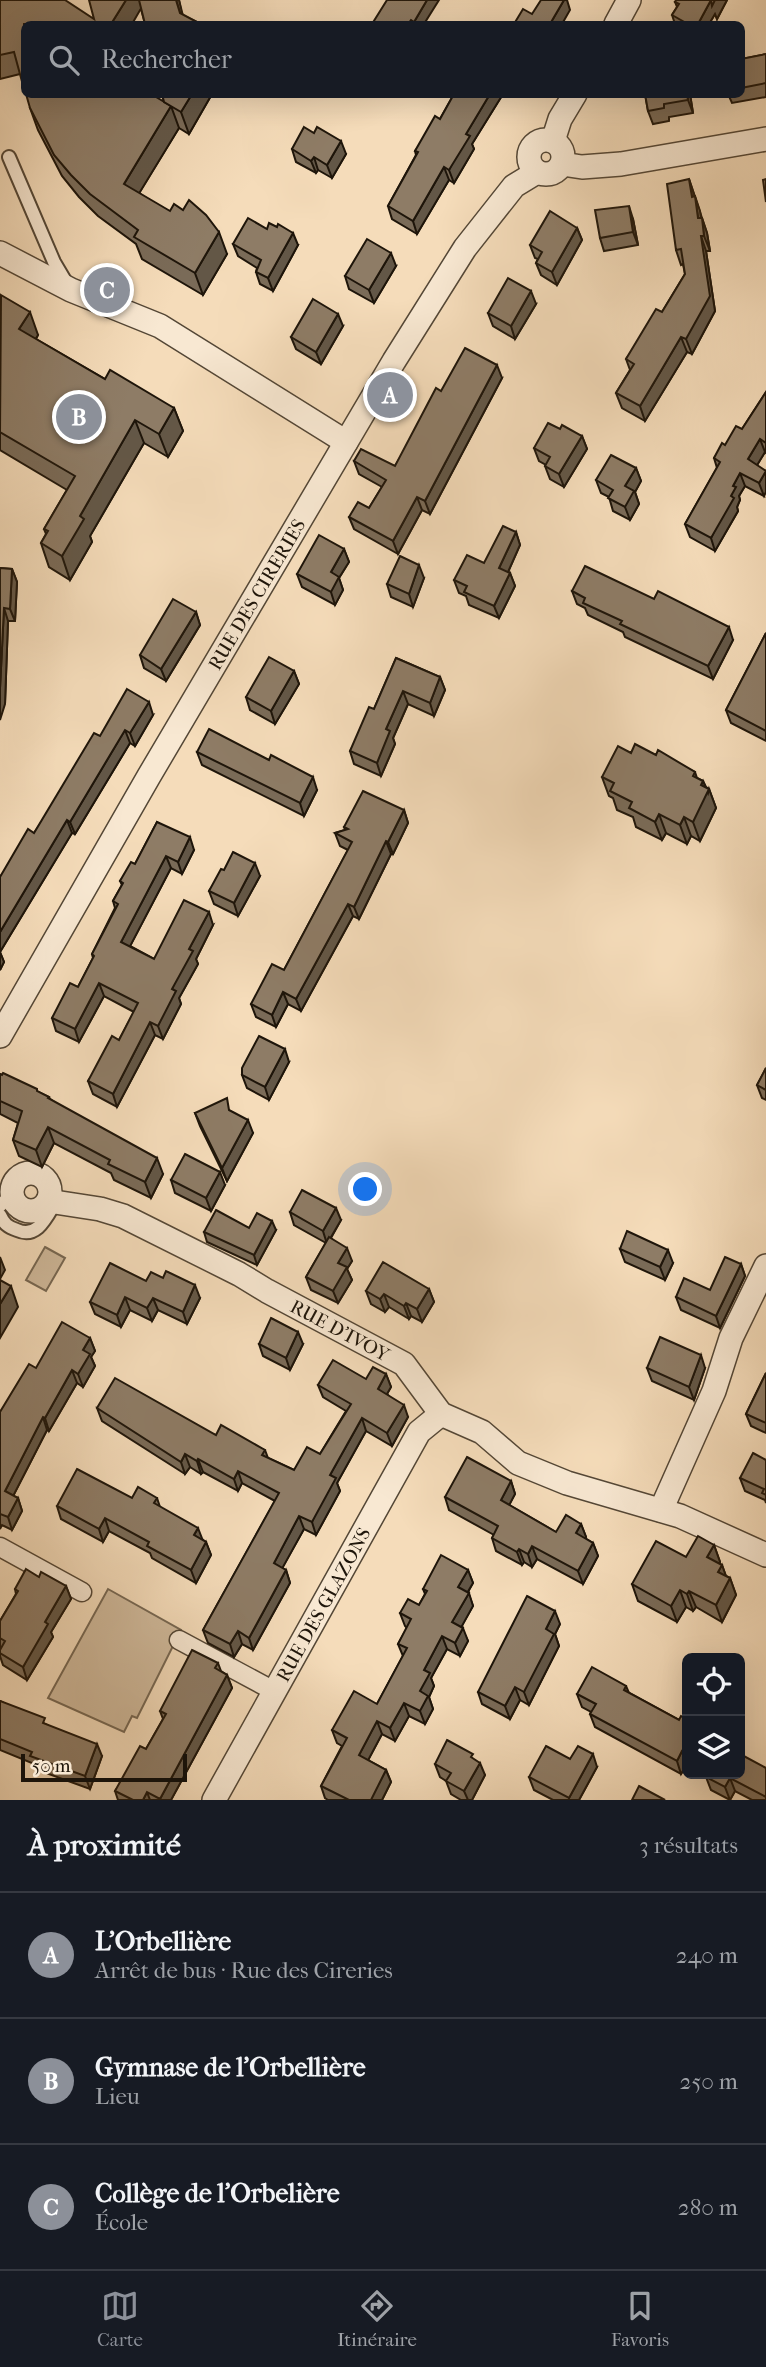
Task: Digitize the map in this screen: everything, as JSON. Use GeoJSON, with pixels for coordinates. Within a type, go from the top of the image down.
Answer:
{"type":"FeatureCollection","features":[{"type":"Feature","properties":{"kind":"street"},"geometry":{"type":"LineString","coordinates":[[618,21],[629,0]]}},
{"type":"Feature","properties":{"kind":"street"},"geometry":{"type":"LineString","coordinates":[[553,141],[560,118],[572,98]]}},
{"type":"Feature","properties":{"kind":"street"},"geometry":{"type":"LineString","coordinates":[[562,164],[582,167],[621,164],[766,139]]}},
{"type":"Feature","properties":{"kind":"street"},"geometry":{"type":"LineString","coordinates":[[541,141],[553,141],[562,151],[562,164],[551,174],[537,172],[529,159],[531,148],[541,141]]}},
{"type":"Feature","properties":{"kind":"street","name":"RUE DES CIRERIES"},"geometry":{"type":"LineString","coordinates":[[0,1037],[149,776],[346,442],[465,248],[514,186],[537,172]]}},
{"type":"Feature","properties":{"kind":"street"},"geometry":{"type":"LineString","coordinates":[[0,253],[71,290],[160,326],[346,442]]}},
{"type":"Feature","properties":{"kind":"street","name":"RUE D'IVOY"},"geometry":{"type":"LineString","coordinates":[[7,1190],[16,1204],[27,1211],[39,1209],[51,1202],[100,1209],[123,1216],[239,1274],[404,1364],[441,1414],[482,1432],[518,1462],[567,1483],[680,1516],[766,1555]]}},
{"type":"Feature","properties":{"kind":"street"},"geometry":{"type":"LineString","coordinates":[[661,1510],[714,1391],[731,1338],[766,1266]]}},
{"type":"Feature","properties":{"kind":"street","name":"RUE DES GLAZONS"},"geometry":{"type":"LineString","coordinates":[[214,1800],[419,1432],[441,1414]]}},
{"type":"Feature","properties":{"kind":"street"},"geometry":{"type":"LineString","coordinates":[[0,1547],[82,1592]]}},
{"type":"Feature","properties":{"kind":"street"},"geometry":{"type":"LineString","coordinates":[[179,1640],[274,1691]]}},
{"type":"Feature","properties":{"kind":"lane"},"geometry":{"type":"LineString","coordinates":[[9,157],[54,262],[71,290]]}},
{"type":"Feature","properties":{"kind":"lane"},"geometry":{"type":"LineString","coordinates":[[0,1215],[6,1225],[23,1233],[30,1233],[46,1220],[51,1202]]}},
{"type":"Feature","properties":{"kind":"shaded area"},"geometry":{"type":"Polygon","coordinates":[[[45,1247],[65,1258],[46,1291],[26,1280],[45,1247]]]}},
{"type":"Feature","properties":{"kind":"shaded area"},"geometry":{"type":"Polygon","coordinates":[[[108,1589],[181,1630],[137,1718],[132,1716],[124,1732],[48,1698],[108,1589]]]}},
{"type":"Feature","properties":{"kind":"building"},"geometry":{"type":"Polygon","coordinates":[[[0,0],[65,0],[94,19],[89,0],[126,0],[113,21],[21,21],[21,78],[14,52],[0,55],[0,0]]]}},
{"type":"Feature","properties":{"kind":"building"},"geometry":{"type":"Polygon","coordinates":[[[139,0],[176,0],[180,13],[195,21],[144,21],[139,0]]]}},
{"type":"Feature","properties":{"kind":"building"},"geometry":{"type":"Polygon","coordinates":[[[387,0],[427,0],[415,21],[374,21],[387,0]]]}},
{"type":"Feature","properties":{"kind":"building"},"geometry":{"type":"Polygon","coordinates":[[[541,0],[564,0],[552,21],[516,21],[523,9],[532,14],[541,0]]]}},
{"type":"Feature","properties":{"kind":"building"},"geometry":{"type":"Polygon","coordinates":[[[711,0],[700,21],[683,21],[672,15],[679,4],[675,2],[711,0]]]}},
{"type":"Feature","properties":{"kind":"building"},"geometry":{"type":"Polygon","coordinates":[[[766,54],[766,83],[745,87],[745,58],[766,54]]]}},
{"type":"Feature","properties":{"kind":"building"},"geometry":{"type":"Polygon","coordinates":[[[27,98],[158,98],[171,106],[124,184],[170,211],[174,204],[183,210],[189,200],[206,215],[219,232],[195,273],[134,237],[138,230],[90,194],[71,175],[54,155],[27,98]]]}},
{"type":"Feature","properties":{"kind":"building"},"geometry":{"type":"Polygon","coordinates":[[[163,98],[190,98],[181,112],[164,102],[163,98]]]}},
{"type":"Feature","properties":{"kind":"building"},"geometry":{"type":"Polygon","coordinates":[[[452,98],[488,98],[466,134],[470,136],[449,170],[444,167],[413,221],[388,206],[435,116],[440,119],[452,98]]]}},
{"type":"Feature","properties":{"kind":"building"},"geometry":{"type":"Polygon","coordinates":[[[646,98],[688,98],[664,104],[664,108],[648,111],[646,98]]]}},
{"type":"Feature","properties":{"kind":"building"},"geometry":{"type":"Polygon","coordinates":[[[304,127],[314,133],[317,127],[341,141],[327,165],[314,157],[311,161],[292,149],[304,127]]]}},
{"type":"Feature","properties":{"kind":"building"},"geometry":{"type":"Polygon","coordinates":[[[689,179],[698,218],[702,218],[704,236],[701,236],[710,296],[686,339],[681,337],[640,406],[616,393],[634,364],[626,359],[656,309],[662,312],[685,274],[681,249],[676,250],[667,184],[689,179]]]}},
{"type":"Feature","properties":{"kind":"building"},"geometry":{"type":"Polygon","coordinates":[[[766,179],[766,202],[763,180],[766,179]]]}},
{"type":"Feature","properties":{"kind":"building"},"geometry":{"type":"Polygon","coordinates":[[[629,206],[633,232],[600,238],[595,210],[629,206]]]}},
{"type":"Feature","properties":{"kind":"building"},"geometry":{"type":"Polygon","coordinates":[[[550,211],[577,228],[552,272],[536,263],[542,252],[530,245],[550,211]]]}},
{"type":"Feature","properties":{"kind":"building"},"geometry":{"type":"Polygon","coordinates":[[[248,218],[267,229],[269,223],[277,227],[278,224],[293,233],[268,278],[256,272],[261,260],[233,244],[248,218]]]}},
{"type":"Feature","properties":{"kind":"building"},"geometry":{"type":"Polygon","coordinates":[[[367,239],[391,253],[369,290],[345,276],[367,239]]]}},
{"type":"Feature","properties":{"kind":"building"},"geometry":{"type":"Polygon","coordinates":[[[508,278],[531,291],[511,326],[488,313],[508,278]]]}},
{"type":"Feature","properties":{"kind":"building"},"geometry":{"type":"Polygon","coordinates":[[[1,295],[30,312],[19,329],[105,379],[110,370],[174,408],[159,434],[135,420],[80,516],[84,519],[62,556],[41,543],[48,531],[44,529],[75,476],[0,432],[1,295]]]}},
{"type":"Feature","properties":{"kind":"building"},"geometry":{"type":"Polygon","coordinates":[[[313,299],[338,314],[316,352],[291,337],[313,299]]]}},
{"type":"Feature","properties":{"kind":"building"},"geometry":{"type":"Polygon","coordinates":[[[465,348],[497,365],[425,501],[417,497],[393,541],[349,517],[358,502],[369,508],[386,480],[354,461],[361,449],[395,466],[436,388],[441,391],[465,348]]]}},
{"type":"Feature","properties":{"kind":"building"},"geometry":{"type":"Polygon","coordinates":[[[766,392],[766,443],[760,439],[748,459],[766,471],[759,483],[740,473],[733,486],[736,487],[731,496],[734,498],[711,538],[685,524],[720,462],[714,458],[722,443],[725,445],[736,426],[742,429],[766,392]]]}},
{"type":"Feature","properties":{"kind":"building"},"geometry":{"type":"Polygon","coordinates":[[[548,423],[560,429],[562,425],[582,436],[559,474],[545,466],[550,457],[534,448],[548,423]]]}},
{"type":"Feature","properties":{"kind":"building"},"geometry":{"type":"Polygon","coordinates":[[[611,455],[636,468],[625,486],[634,491],[625,507],[608,498],[613,490],[596,480],[611,455]]]}},
{"type":"Feature","properties":{"kind":"building"},"geometry":{"type":"Polygon","coordinates":[[[503,526],[516,532],[499,568],[510,573],[494,606],[464,592],[467,586],[454,580],[467,555],[484,563],[503,526]]]}},
{"type":"Feature","properties":{"kind":"building"},"geometry":{"type":"Polygon","coordinates":[[[319,535],[344,549],[331,572],[339,577],[331,592],[297,574],[319,535]]]}},
{"type":"Feature","properties":{"kind":"building"},"geometry":{"type":"Polygon","coordinates":[[[400,556],[419,565],[409,594],[387,584],[400,556]]]}},
{"type":"Feature","properties":{"kind":"building"},"geometry":{"type":"Polygon","coordinates":[[[585,566],[654,599],[658,591],[729,627],[708,666],[620,624],[622,621],[583,603],[585,598],[572,591],[585,566]]]}},
{"type":"Feature","properties":{"kind":"building"},"geometry":{"type":"Polygon","coordinates":[[[0,568],[12,569],[10,609],[4,608],[0,688],[0,568]]]}},
{"type":"Feature","properties":{"kind":"building"},"geometry":{"type":"Polygon","coordinates":[[[173,599],[196,612],[161,669],[140,655],[173,599]]]}},
{"type":"Feature","properties":{"kind":"building"},"geometry":{"type":"Polygon","coordinates":[[[766,633],[766,731],[726,710],[766,633]]]}},
{"type":"Feature","properties":{"kind":"building"},"geometry":{"type":"Polygon","coordinates":[[[269,657],[294,671],[271,711],[246,697],[269,657]]]}},
{"type":"Feature","properties":{"kind":"building"},"geometry":{"type":"Polygon","coordinates":[[[396,658],[440,677],[430,703],[403,691],[386,729],[390,731],[377,763],[350,751],[369,707],[374,709],[396,658]]]}},
{"type":"Feature","properties":{"kind":"building"},"geometry":{"type":"Polygon","coordinates":[[[127,689],[149,702],[130,733],[125,730],[0,932],[0,877],[28,829],[34,833],[94,733],[100,736],[127,689]]]}},
{"type":"Feature","properties":{"kind":"building"},"geometry":{"type":"Polygon","coordinates":[[[209,729],[269,760],[271,755],[313,777],[300,803],[197,752],[209,729]]]}},
{"type":"Feature","properties":{"kind":"building"},"geometry":{"type":"Polygon","coordinates":[[[635,744],[656,755],[658,750],[695,772],[693,776],[703,781],[701,785],[709,789],[693,822],[684,817],[680,825],[659,814],[655,822],[629,808],[632,802],[610,791],[614,783],[602,777],[618,746],[631,753],[635,744]]]}},
{"type":"Feature","properties":{"kind":"building"},"geometry":{"type":"Polygon","coordinates":[[[363,791],[404,810],[354,907],[348,904],[296,999],[283,992],[272,1015],[251,1004],[272,964],[284,970],[352,842],[335,833],[348,829],[344,827],[363,791]]]}},
{"type":"Feature","properties":{"kind":"building"},"geometry":{"type":"Polygon","coordinates":[[[157,822],[190,837],[178,862],[166,856],[121,942],[154,959],[184,900],[209,912],[189,949],[193,951],[172,989],[176,991],[158,1026],[150,1022],[113,1094],[88,1081],[112,1036],[119,1040],[138,1003],[99,983],[75,1029],[52,1018],[70,983],[78,987],[118,904],[113,901],[123,883],[120,881],[131,862],[135,864],[157,822]]]}},
{"type":"Feature","properties":{"kind":"building"},"geometry":{"type":"Polygon","coordinates":[[[233,852],[255,863],[234,903],[209,891],[233,852]]]}},
{"type":"Feature","properties":{"kind":"building"},"geometry":{"type":"Polygon","coordinates":[[[259,1036],[285,1049],[265,1087],[242,1075],[242,1068],[259,1036]]]}},
{"type":"Feature","properties":{"kind":"building"},"geometry":{"type":"Polygon","coordinates":[[[766,1068],[766,1090],[757,1085],[766,1068]]]}},
{"type":"Feature","properties":{"kind":"building"},"geometry":{"type":"Polygon","coordinates":[[[0,1074],[37,1089],[48,1098],[157,1158],[145,1182],[108,1164],[110,1160],[48,1127],[36,1150],[13,1140],[22,1111],[0,1101],[0,1074]]]}},
{"type":"Feature","properties":{"kind":"building"},"geometry":{"type":"Polygon","coordinates":[[[227,1098],[229,1110],[248,1120],[222,1168],[195,1113],[227,1098]]]}},
{"type":"Feature","properties":{"kind":"building"},"geometry":{"type":"Polygon","coordinates":[[[185,1154],[220,1172],[206,1198],[171,1180],[185,1154]]]}},
{"type":"Feature","properties":{"kind":"building"},"geometry":{"type":"Polygon","coordinates":[[[302,1190],[336,1208],[323,1231],[290,1212],[302,1190]]]}},
{"type":"Feature","properties":{"kind":"building"},"geometry":{"type":"Polygon","coordinates":[[[216,1210],[249,1228],[257,1213],[272,1221],[254,1255],[204,1232],[216,1210]]]}},
{"type":"Feature","properties":{"kind":"building"},"geometry":{"type":"Polygon","coordinates":[[[627,1231],[668,1250],[660,1267],[620,1249],[627,1231]]]}},
{"type":"Feature","properties":{"kind":"building"},"geometry":{"type":"Polygon","coordinates":[[[329,1237],[347,1248],[338,1263],[347,1267],[333,1291],[306,1277],[329,1237]]]}},
{"type":"Feature","properties":{"kind":"building"},"geometry":{"type":"Polygon","coordinates":[[[725,1257],[741,1264],[716,1316],[676,1297],[684,1278],[710,1290],[725,1257]]]}},
{"type":"Feature","properties":{"kind":"building"},"geometry":{"type":"Polygon","coordinates":[[[383,1262],[429,1289],[417,1309],[406,1303],[404,1306],[384,1294],[380,1299],[366,1291],[383,1262]]]}},
{"type":"Feature","properties":{"kind":"building"},"geometry":{"type":"Polygon","coordinates":[[[110,1263],[146,1281],[151,1272],[163,1278],[166,1271],[195,1285],[183,1312],[153,1298],[147,1308],[125,1297],[117,1315],[90,1302],[110,1263]]]}},
{"type":"Feature","properties":{"kind":"building"},"geometry":{"type":"Polygon","coordinates":[[[0,1280],[11,1286],[0,1304],[0,1280]]]}},
{"type":"Feature","properties":{"kind":"building"},"geometry":{"type":"Polygon","coordinates":[[[271,1318],[298,1332],[286,1358],[259,1344],[271,1318]]]}},
{"type":"Feature","properties":{"kind":"building"},"geometry":{"type":"Polygon","coordinates":[[[62,1322],[90,1338],[83,1350],[90,1354],[78,1374],[72,1370],[45,1418],[43,1417],[5,1491],[18,1498],[8,1517],[0,1514],[0,1412],[29,1364],[36,1368],[62,1322]]]}},
{"type":"Feature","properties":{"kind":"building"},"geometry":{"type":"Polygon","coordinates":[[[660,1337],[701,1355],[689,1387],[647,1368],[660,1337]]]}},
{"type":"Feature","properties":{"kind":"building"},"geometry":{"type":"Polygon","coordinates":[[[333,1360],[366,1379],[373,1367],[386,1374],[378,1389],[404,1405],[387,1433],[362,1418],[330,1475],[336,1478],[312,1522],[299,1516],[274,1563],[286,1570],[249,1638],[238,1631],[230,1644],[203,1630],[279,1493],[238,1471],[234,1479],[185,1454],[181,1462],[97,1408],[115,1378],[216,1435],[221,1425],[265,1450],[262,1455],[294,1470],[307,1447],[320,1454],[351,1404],[318,1385],[333,1360]]]}},
{"type":"Feature","properties":{"kind":"building"},"geometry":{"type":"Polygon","coordinates":[[[766,1373],[766,1423],[746,1414],[766,1373]]]}},
{"type":"Feature","properties":{"kind":"building"},"geometry":{"type":"Polygon","coordinates":[[[753,1453],[766,1460],[766,1495],[762,1493],[764,1489],[740,1478],[753,1453]]]}},
{"type":"Feature","properties":{"kind":"building"},"geometry":{"type":"Polygon","coordinates":[[[467,1457],[511,1481],[501,1500],[556,1532],[566,1515],[581,1524],[576,1533],[593,1543],[578,1571],[532,1546],[528,1554],[519,1549],[517,1552],[492,1538],[498,1526],[445,1497],[467,1457]]]}},
{"type":"Feature","properties":{"kind":"building"},"geometry":{"type":"Polygon","coordinates":[[[77,1469],[132,1498],[138,1487],[157,1498],[154,1503],[198,1528],[194,1535],[206,1542],[191,1570],[147,1546],[149,1542],[105,1518],[99,1529],[57,1506],[77,1469]]]}},
{"type":"Feature","properties":{"kind":"building"},"geometry":{"type":"Polygon","coordinates":[[[698,1536],[714,1545],[707,1557],[722,1565],[718,1572],[730,1578],[716,1605],[689,1591],[687,1594],[680,1590],[671,1606],[632,1584],[656,1541],[686,1557],[698,1536]]]}},
{"type":"Feature","properties":{"kind":"building"},"geometry":{"type":"Polygon","coordinates":[[[441,1555],[468,1570],[458,1587],[469,1593],[452,1622],[463,1628],[455,1643],[442,1636],[424,1670],[430,1673],[420,1691],[428,1696],[420,1711],[404,1703],[390,1728],[377,1721],[359,1755],[386,1770],[371,1800],[349,1800],[321,1786],[347,1738],[332,1730],[354,1691],[377,1704],[407,1648],[398,1644],[411,1619],[400,1613],[408,1599],[419,1605],[427,1591],[423,1589],[441,1555]]]}},
{"type":"Feature","properties":{"kind":"building"},"geometry":{"type":"Polygon","coordinates":[[[26,1569],[39,1577],[41,1572],[66,1586],[23,1667],[0,1653],[5,1641],[0,1638],[0,1621],[18,1591],[15,1589],[26,1569]]]}},
{"type":"Feature","properties":{"kind":"building"},"geometry":{"type":"Polygon","coordinates":[[[527,1596],[555,1611],[546,1629],[554,1634],[524,1692],[515,1687],[505,1706],[478,1692],[527,1596]]]}},
{"type":"Feature","properties":{"kind":"building"},"geometry":{"type":"Polygon","coordinates":[[[192,1650],[218,1663],[215,1668],[227,1675],[160,1799],[147,1792],[143,1800],[133,1800],[115,1791],[140,1746],[146,1749],[166,1714],[160,1711],[192,1650]]]}},
{"type":"Feature","properties":{"kind":"building"},"geometry":{"type":"Polygon","coordinates":[[[592,1667],[626,1686],[624,1690],[679,1720],[682,1716],[682,1751],[677,1761],[590,1714],[596,1704],[577,1694],[592,1667]]]}},
{"type":"Feature","properties":{"kind":"building"},"geometry":{"type":"Polygon","coordinates":[[[0,1701],[45,1718],[43,1723],[97,1744],[85,1776],[30,1756],[32,1752],[0,1739],[0,1701]]]}},
{"type":"Feature","properties":{"kind":"building"},"geometry":{"type":"Polygon","coordinates":[[[447,1740],[473,1754],[471,1757],[480,1763],[464,1791],[446,1781],[451,1773],[435,1764],[447,1740]]]}},
{"type":"Feature","properties":{"kind":"building"},"geometry":{"type":"Polygon","coordinates":[[[546,1746],[570,1759],[578,1746],[593,1754],[569,1798],[529,1777],[546,1746]]]}},
{"type":"Feature","properties":{"kind":"building"},"geometry":{"type":"Polygon","coordinates":[[[745,1757],[766,1768],[766,1797],[732,1779],[745,1779],[745,1757]]]}},
{"type":"Feature","properties":{"kind":"building"},"geometry":{"type":"Polygon","coordinates":[[[710,1779],[729,1779],[725,1787],[710,1779]]]}},
{"type":"Feature","properties":{"kind":"building"},"geometry":{"type":"Polygon","coordinates":[[[639,1786],[665,1800],[632,1800],[639,1786]]]}},
{"type":"Feature","properties":{"kind":"place","name":"Collège de l'Orbelière"},"geometry":{"type":"Point","coordinates":[107,290]}},
{"type":"Feature","properties":{"kind":"place","name":"L'Orbellière"},"geometry":{"type":"Point","coordinates":[390,395]}},
{"type":"Feature","properties":{"kind":"place","name":"Gymnase de l'Orbellière"},"geometry":{"type":"Point","coordinates":[79,417]}}]}
